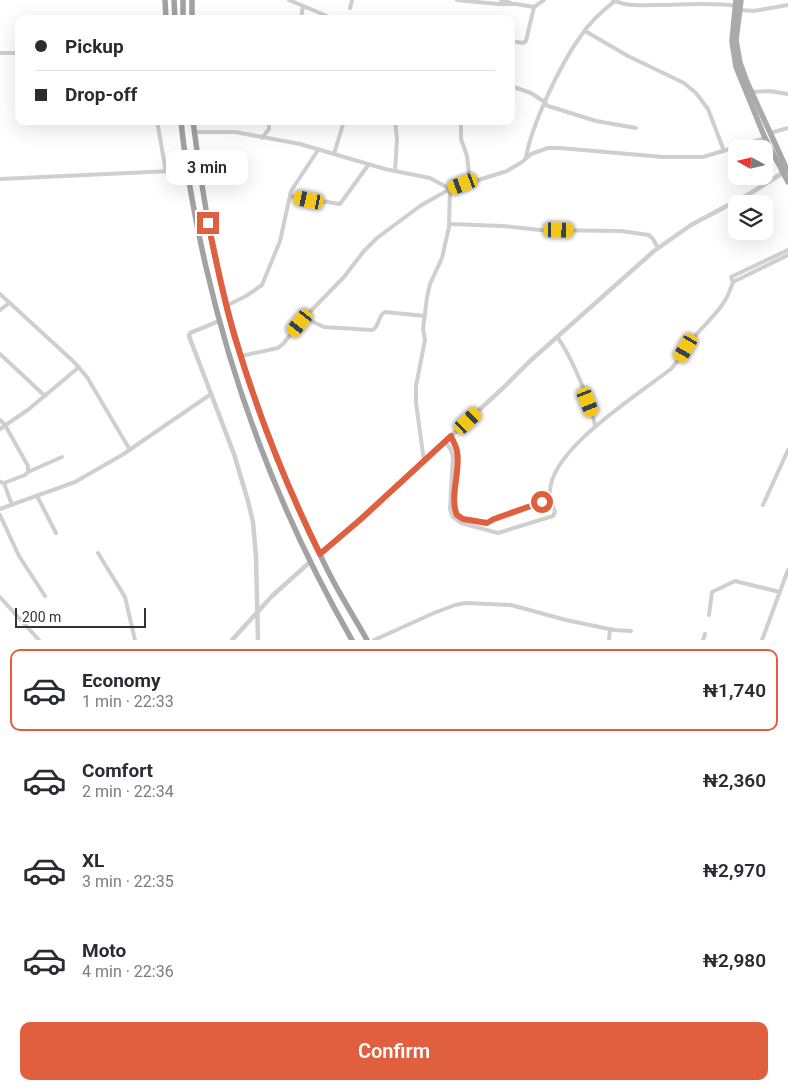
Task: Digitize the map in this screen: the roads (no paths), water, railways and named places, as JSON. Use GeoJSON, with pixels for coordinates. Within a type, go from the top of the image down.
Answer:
{"type":"FeatureCollection","features":[{"type":"Feature","properties":{"kind":"highway"},"geometry":{"type":"LineString","coordinates":[[165,0],[166,15]]}},
{"type":"Feature","properties":{"kind":"highway"},"geometry":{"type":"LineString","coordinates":[[174,0],[175,15]]}},
{"type":"Feature","properties":{"kind":"highway"},"geometry":{"type":"LineString","coordinates":[[183,0],[183,15]]}},
{"type":"Feature","properties":{"kind":"highway"},"geometry":{"type":"LineString","coordinates":[[192,0],[192,15]]}},
{"type":"Feature","properties":{"kind":"highway"},"geometry":{"type":"LineString","coordinates":[[181,125],[188,178],[200,239],[219,321],[233,370],[259,445],[284,504],[310,562],[352,640]]}},
{"type":"Feature","properties":{"kind":"highway"},"geometry":{"type":"LineString","coordinates":[[193,125],[208,223],[226,306],[241,356],[281,466],[320,554],[341,596],[367,640]]}},
{"type":"Feature","properties":{"kind":"main road"},"geometry":{"type":"LineString","coordinates":[[738,5],[737,50],[767,136]]}},
{"type":"Feature","properties":{"kind":"main road"},"geometry":{"type":"LineString","coordinates":[[738,5],[732,41],[736,66],[767,136],[786,172],[788,182]]}},
{"type":"Feature","properties":{"kind":"street"},"geometry":{"type":"LineString","coordinates":[[289,0],[324,15]]}},
{"type":"Feature","properties":{"kind":"street"},"geometry":{"type":"LineString","coordinates":[[350,8],[352,0]]}},
{"type":"Feature","properties":{"kind":"street"},"geometry":{"type":"LineString","coordinates":[[457,0],[516,4]]}},
{"type":"Feature","properties":{"kind":"street"},"geometry":{"type":"LineString","coordinates":[[501,0],[534,7]]}},
{"type":"Feature","properties":{"kind":"street"},"geometry":{"type":"LineString","coordinates":[[515,42],[523,43],[526,41],[534,7],[544,0]]}},
{"type":"Feature","properties":{"kind":"street"},"geometry":{"type":"LineString","coordinates":[[526,157],[528,145],[545,104],[566,61],[592,21],[614,0],[628,5],[738,5],[754,11],[788,5]]}},
{"type":"Feature","properties":{"kind":"street"},"geometry":{"type":"LineString","coordinates":[[302,15],[303,6]]}},
{"type":"Feature","properties":{"kind":"street"},"geometry":{"type":"LineString","coordinates":[[585,31],[628,56],[684,83],[696,93],[708,109],[724,151]]}},
{"type":"Feature","properties":{"kind":"street"},"geometry":{"type":"LineString","coordinates":[[0,53],[15,53]]}},
{"type":"Feature","properties":{"kind":"street"},"geometry":{"type":"LineString","coordinates":[[515,87],[531,93],[545,104],[596,121],[636,128]]}},
{"type":"Feature","properties":{"kind":"street"},"geometry":{"type":"LineString","coordinates":[[752,92],[769,90],[788,94]]}},
{"type":"Feature","properties":{"kind":"street"},"geometry":{"type":"LineString","coordinates":[[159,125],[168,172]]}},
{"type":"Feature","properties":{"kind":"street"},"geometry":{"type":"LineString","coordinates":[[262,138],[270,129],[270,125]]}},
{"type":"Feature","properties":{"kind":"street"},"geometry":{"type":"LineString","coordinates":[[334,154],[343,125]]}},
{"type":"Feature","properties":{"kind":"street"},"geometry":{"type":"LineString","coordinates":[[395,125],[396,171]]}},
{"type":"Feature","properties":{"kind":"street"},"geometry":{"type":"LineString","coordinates":[[461,125],[461,139],[467,156],[470,182]]}},
{"type":"Feature","properties":{"kind":"street"},"geometry":{"type":"LineString","coordinates":[[241,356],[278,348],[284,344],[305,318],[344,277],[364,250],[420,206],[450,189],[507,171],[522,162],[526,157],[548,148],[560,148],[691,158],[703,157],[788,128]]}},
{"type":"Feature","properties":{"kind":"street"},"geometry":{"type":"LineString","coordinates":[[194,132],[235,132],[300,144],[369,164],[430,178],[450,189]]}},
{"type":"Feature","properties":{"kind":"street"},"geometry":{"type":"LineString","coordinates":[[226,306],[262,285],[280,241],[290,196],[295,183],[318,150]]}},
{"type":"Feature","properties":{"kind":"street"},"geometry":{"type":"LineString","coordinates":[[168,172],[180,165],[185,157]]}},
{"type":"Feature","properties":{"kind":"street"},"geometry":{"type":"LineString","coordinates":[[290,196],[340,204],[369,164]]}},
{"type":"Feature","properties":{"kind":"street"},"geometry":{"type":"LineString","coordinates":[[0,179],[168,172],[180,174],[188,178]]}},
{"type":"Feature","properties":{"kind":"street"},"geometry":{"type":"LineString","coordinates":[[320,554],[445,442],[557,337],[658,248],[691,225],[786,172]]}},
{"type":"Feature","properties":{"kind":"street"},"geometry":{"type":"LineString","coordinates":[[424,461],[418,420],[416,386],[424,340],[423,329],[427,297],[430,284],[442,258],[449,224],[450,189]]}},
{"type":"Feature","properties":{"kind":"street"},"geometry":{"type":"LineString","coordinates":[[449,224],[540,230],[621,231],[649,235],[658,248]]}},
{"type":"Feature","properties":{"kind":"street"},"geometry":{"type":"LineString","coordinates":[[445,442],[453,456],[450,509],[456,521],[498,533],[555,514],[550,493],[551,484],[560,463],[580,439],[672,368],[681,358],[694,337],[718,312],[728,297],[734,282],[732,277],[788,250]]}},
{"type":"Feature","properties":{"kind":"street"},"geometry":{"type":"LineString","coordinates":[[734,282],[788,255]]}},
{"type":"Feature","properties":{"kind":"street"},"geometry":{"type":"LineString","coordinates":[[0,294],[78,367],[92,384],[130,450]]}},
{"type":"Feature","properties":{"kind":"street"},"geometry":{"type":"LineString","coordinates":[[0,310],[9,304]]}},
{"type":"Feature","properties":{"kind":"street"},"geometry":{"type":"LineString","coordinates":[[305,318],[324,327],[372,330],[376,328],[380,315],[385,312],[425,316]]}},
{"type":"Feature","properties":{"kind":"street"},"geometry":{"type":"LineString","coordinates":[[219,321],[190,333],[189,336],[243,480],[253,522],[256,556],[258,640]]}},
{"type":"Feature","properties":{"kind":"street"},"geometry":{"type":"LineString","coordinates":[[557,337],[567,352],[594,418],[594,427]]}},
{"type":"Feature","properties":{"kind":"street"},"geometry":{"type":"LineString","coordinates":[[0,354],[45,396]]}},
{"type":"Feature","properties":{"kind":"street"},"geometry":{"type":"LineString","coordinates":[[0,428],[45,396],[78,367]]}},
{"type":"Feature","properties":{"kind":"street"},"geometry":{"type":"LineString","coordinates":[[0,509],[75,482],[130,450],[212,394]]}},
{"type":"Feature","properties":{"kind":"street"},"geometry":{"type":"LineString","coordinates":[[594,418],[601,422]]}},
{"type":"Feature","properties":{"kind":"street"},"geometry":{"type":"LineString","coordinates":[[0,420],[5,425],[28,466],[28,472]]}},
{"type":"Feature","properties":{"kind":"street"},"geometry":{"type":"LineString","coordinates":[[451,436],[457,448],[458,457],[455,503],[457,515],[463,519],[487,523],[551,499]]}},
{"type":"Feature","properties":{"kind":"street"},"geometry":{"type":"LineString","coordinates":[[763,505],[788,451]]}},
{"type":"Feature","properties":{"kind":"street"},"geometry":{"type":"LineString","coordinates":[[12,505],[2,482],[25,475],[62,457]]}},
{"type":"Feature","properties":{"kind":"street"},"geometry":{"type":"LineString","coordinates":[[37,496],[56,533]]}},
{"type":"Feature","properties":{"kind":"street"},"geometry":{"type":"LineString","coordinates":[[0,515],[18,556],[45,596]]}},
{"type":"Feature","properties":{"kind":"street"},"geometry":{"type":"LineString","coordinates":[[98,553],[125,597],[135,640]]}},
{"type":"Feature","properties":{"kind":"street"},"geometry":{"type":"LineString","coordinates":[[232,640],[285,584],[310,562]]}},
{"type":"Feature","properties":{"kind":"street"},"geometry":{"type":"LineString","coordinates":[[762,640],[788,570]]}},
{"type":"Feature","properties":{"kind":"street"},"geometry":{"type":"LineString","coordinates":[[709,615],[712,592],[729,583],[742,582],[780,592]]}},
{"type":"Feature","properties":{"kind":"street"},"geometry":{"type":"LineString","coordinates":[[0,596],[39,640]]}},
{"type":"Feature","properties":{"kind":"street"},"geometry":{"type":"LineString","coordinates":[[374,640],[434,613],[466,603],[511,605],[610,630],[630,631]]}},
{"type":"Feature","properties":{"kind":"street"},"geometry":{"type":"LineString","coordinates":[[609,640],[610,630]]}},
{"type":"Feature","properties":{"kind":"street"},"geometry":{"type":"LineString","coordinates":[[703,640],[704,634]]}}]}
